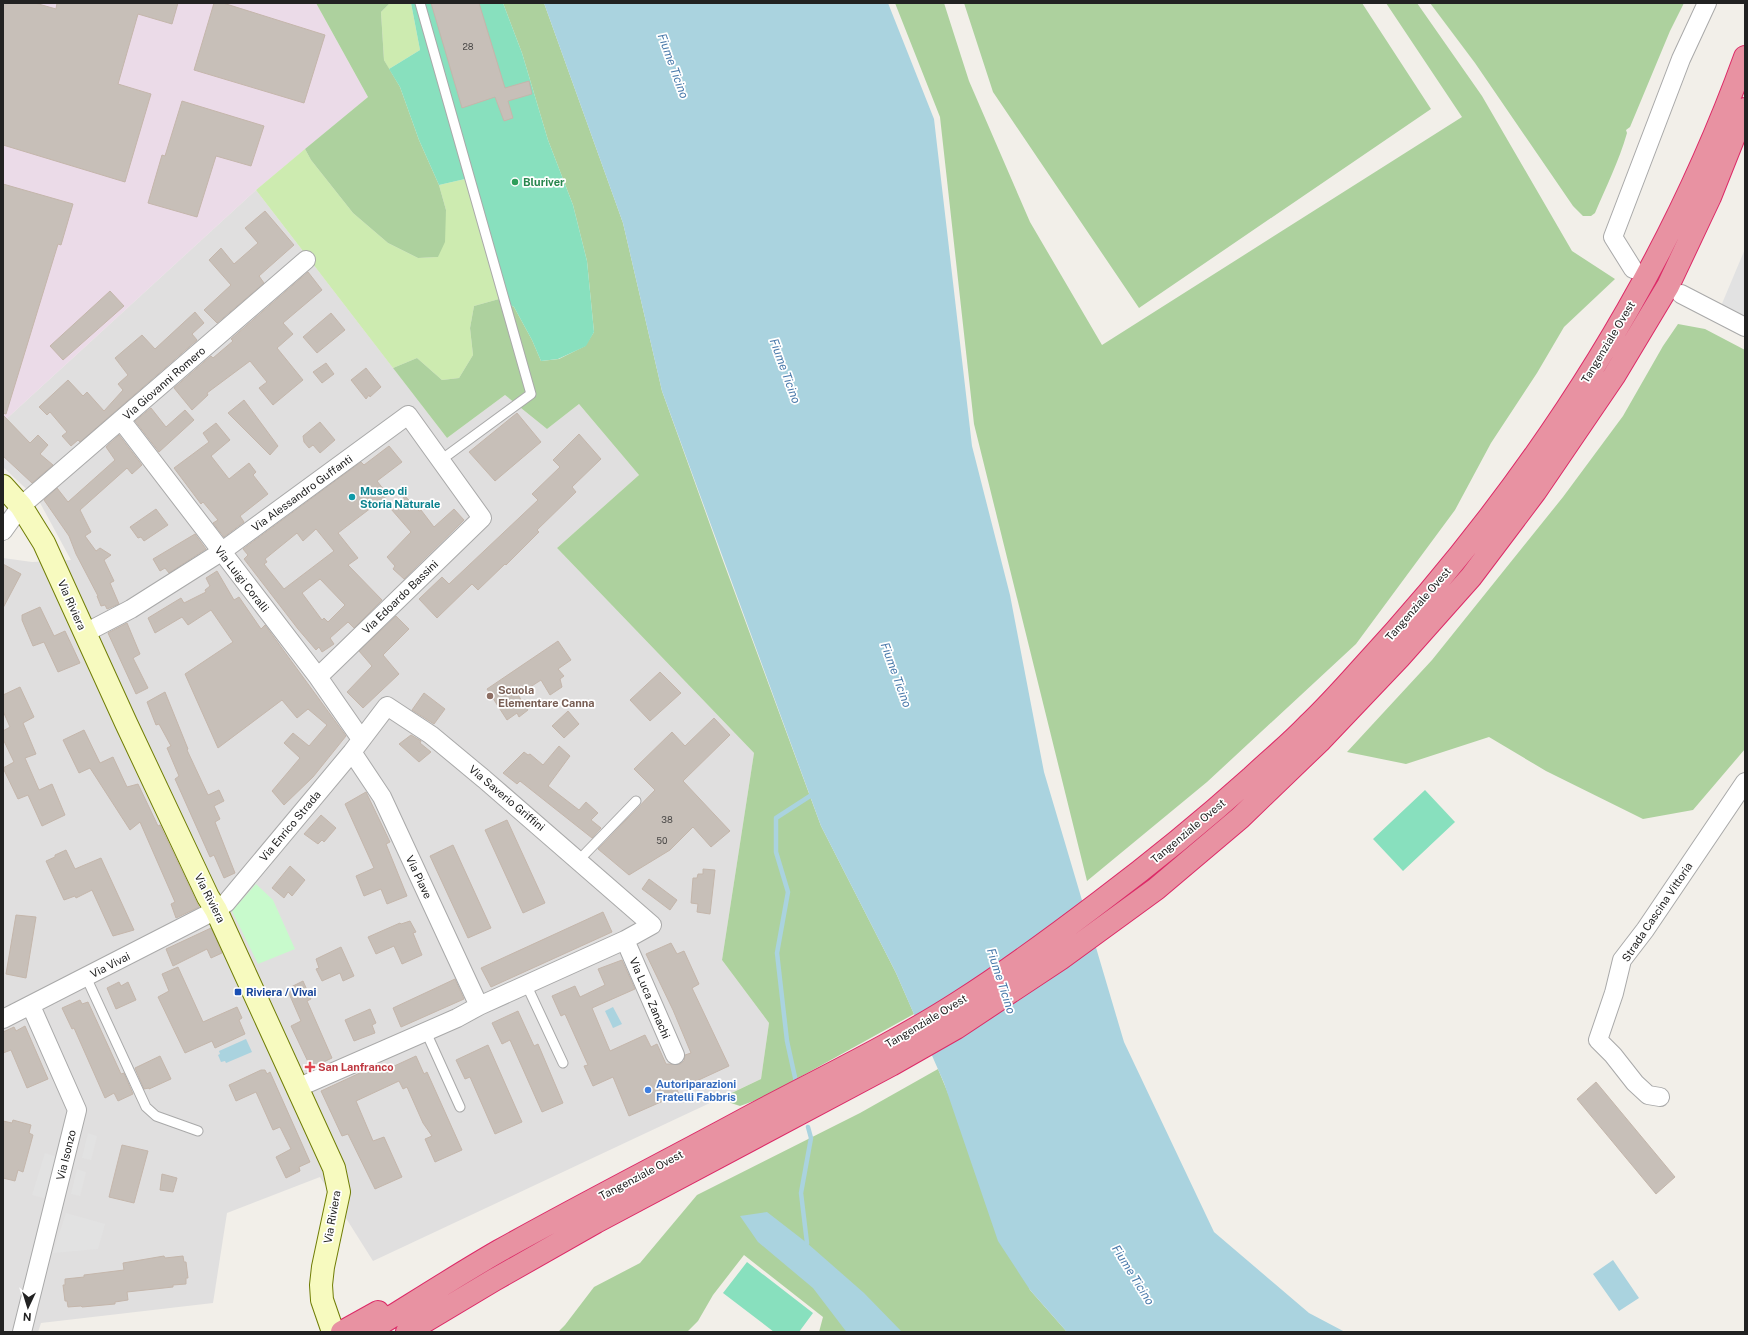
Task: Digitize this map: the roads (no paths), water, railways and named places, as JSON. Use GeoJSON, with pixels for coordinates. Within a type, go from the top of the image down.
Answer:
{"type":"FeatureCollection","features":[{"type":"Feature","properties":{"kind":"highway","name":"Tangenziale Ovest"},"geometry":{"type":"LineString","coordinates":[[407,1332],[814,1094],[884,1045],[958,1003],[1044,944],[1140,872],[1206,818],[1284,748],[1319,714],[1396,631],[1458,558],[1510,491],[1570,404],[1627,314],[1688,197],[1745,57]]}},
{"type":"Feature","properties":{"kind":"highway","name":"Tangenziale Ovest"},"geometry":{"type":"LineString","coordinates":[[367,1332],[494,1254],[814,1094],[890,1065],[956,1028],[1060,959],[1156,889],[1240,818],[1320,740],[1400,658],[1472,577],[1535,492],[1614,376],[1668,286],[1710,197],[1745,109]]}},
{"type":"Feature","properties":{"kind":"highway"},"geometry":{"type":"LineString","coordinates":[[337,1330],[494,1254]]}},
{"type":"Feature","properties":{"kind":"highway"},"geometry":{"type":"LineString","coordinates":[[422,1332],[494,1280]]}},
{"type":"Feature","properties":{"kind":"street"},"geometry":{"type":"LineString","coordinates":[[1633,269],[1613,237],[1681,59],[1707,3]]}},
{"type":"Feature","properties":{"kind":"street","name":"Via Giovanni Romero"},"geometry":{"type":"LineString","coordinates":[[3,531],[21,506],[306,260]]}},
{"type":"Feature","properties":{"kind":"street"},"geometry":{"type":"LineString","coordinates":[[1681,294],[1745,327]]}},
{"type":"Feature","properties":{"kind":"street","name":"Via Alessandro Guffanti"},"geometry":{"type":"LineString","coordinates":[[85,633],[131,609],[221,552],[408,415],[482,518]]}},
{"type":"Feature","properties":{"kind":"street","name":"Via Luigi Coralli"},"geometry":{"type":"LineString","coordinates":[[121,420],[318,677],[357,746]]}},
{"type":"Feature","properties":{"kind":"street","name":"Via Riviera"},"geometry":{"type":"LineString","coordinates":[[3,486],[21,506],[44,542],[85,633],[216,910],[334,1168],[340,1192],[326,1251],[321,1285],[322,1300],[337,1330]]}},
{"type":"Feature","properties":{"kind":"street","name":"Via Edoardo Bassini"},"geometry":{"type":"LineString","coordinates":[[318,677],[482,518]]}},
{"type":"Feature","properties":{"kind":"street","name":"Via Saverio Griffini"},"geometry":{"type":"LineString","coordinates":[[357,746],[387,706],[431,735],[579,860],[652,925],[625,940]]}},
{"type":"Feature","properties":{"kind":"street","name":"Via Enrico Strada"},"geometry":{"type":"LineString","coordinates":[[216,910],[226,904],[357,746]]}},
{"type":"Feature","properties":{"kind":"street","name":"Via Piave"},"geometry":{"type":"LineString","coordinates":[[357,746],[479,1006]]}},
{"type":"Feature","properties":{"kind":"street","name":"Strada Cascina Vittoria"},"geometry":{"type":"LineString","coordinates":[[1660,1097],[1648,1095],[1635,1083],[1613,1055],[1598,1040],[1603,1020],[1614,993],[1622,960],[1645,930],[1745,782]]}},
{"type":"Feature","properties":{"kind":"street","name":"Via Vivai"},"geometry":{"type":"LineString","coordinates":[[3,1019],[216,910]]}},
{"type":"Feature","properties":{"kind":"street"},"geometry":{"type":"LineString","coordinates":[[297,1088],[426,1032],[526,984],[625,940]]}},
{"type":"Feature","properties":{"kind":"street","name":"Via Luca Zanachi"},"geometry":{"type":"LineString","coordinates":[[625,940],[675,1055]]}},
{"type":"Feature","properties":{"kind":"street","name":"Via Isonzo"},"geometry":{"type":"LineString","coordinates":[[22,1332],[77,1110],[31,1006]]}},
{"type":"Feature","properties":{"kind":"lane"},"geometry":{"type":"LineString","coordinates":[[420,3],[531,394],[441,460]]}},
{"type":"Feature","properties":{"kind":"lane"},"geometry":{"type":"LineString","coordinates":[[579,860],[636,801]]}},
{"type":"Feature","properties":{"kind":"lane"},"geometry":{"type":"LineString","coordinates":[[86,977],[146,1107],[156,1116],[198,1131]]}},
{"type":"Feature","properties":{"kind":"lane"},"geometry":{"type":"LineString","coordinates":[[526,984],[563,1063]]}},
{"type":"Feature","properties":{"kind":"lane"},"geometry":{"type":"LineString","coordinates":[[426,1032],[460,1107]]}},
{"type":"Feature","properties":{"kind":"water","name":"Fiume Ticino"},"geometry":{"type":"Polygon","coordinates":[[[544,3],[888,3],[934,119],[972,446],[1010,595],[1044,772],[1124,1042],[1214,1232],[1309,1313],[1345,1332],[1067,1332],[1030,1290],[998,1241],[944,1083],[896,973],[821,826],[662,391],[623,223],[544,3]]]}},
{"type":"Feature","properties":{"kind":"water"},"geometry":{"type":"Polygon","coordinates":[[[613,1007],[622,1024],[613,1028],[605,1011],[613,1007]]]}},
{"type":"Feature","properties":{"kind":"water"},"geometry":{"type":"Polygon","coordinates":[[[246,1039],[252,1052],[226,1063],[225,1061],[221,1062],[218,1055],[220,1054],[219,1051],[246,1039]]]}},
{"type":"Feature","properties":{"kind":"water"},"geometry":{"type":"Polygon","coordinates":[[[767,1212],[807,1243],[864,1293],[902,1332],[847,1332],[813,1288],[758,1242],[740,1216],[767,1212]]]}},
{"type":"Feature","properties":{"kind":"water"},"geometry":{"type":"Polygon","coordinates":[[[1613,1260],[1639,1298],[1619,1311],[1593,1274],[1613,1260]]]}},
{"type":"Feature","properties":{"kind":"waterway"},"geometry":{"type":"LineString","coordinates":[[796,1082],[787,1041],[777,953],[788,892],[776,852],[776,818],[810,796]]}},
{"type":"Feature","properties":{"kind":"waterway"},"geometry":{"type":"LineString","coordinates":[[807,1243],[801,1193],[811,1138],[808,1127]]}},
{"type":"Feature","properties":{"kind":"place","name":"Bluriver"},"geometry":{"type":"Point","coordinates":[515,182]}},
{"type":"Feature","properties":{"kind":"place","name":"Museo di Storia Naturale"},"geometry":{"type":"Point","coordinates":[352,497]}},
{"type":"Feature","properties":{"kind":"place","name":"Scuola Elementare Canna"},"geometry":{"type":"Point","coordinates":[490,696]}},
{"type":"Feature","properties":{"kind":"place","name":"Riviera / Vivai"},"geometry":{"type":"Point","coordinates":[238,992]}},
{"type":"Feature","properties":{"kind":"place","name":"San Lanfranco"},"geometry":{"type":"Point","coordinates":[310,1067]}},
{"type":"Feature","properties":{"kind":"place","name":"Autoriparazioni Fratelli Fabbris"},"geometry":{"type":"Point","coordinates":[648,1090]}}]}
